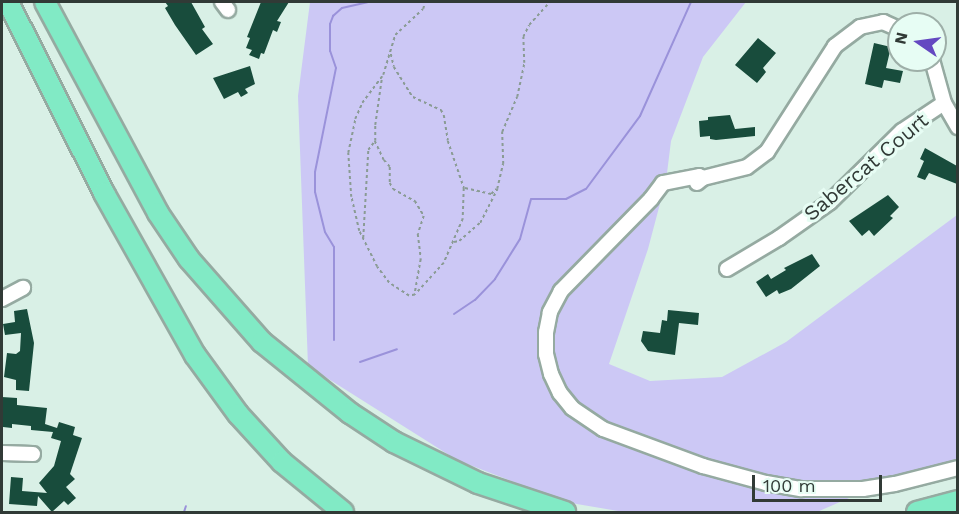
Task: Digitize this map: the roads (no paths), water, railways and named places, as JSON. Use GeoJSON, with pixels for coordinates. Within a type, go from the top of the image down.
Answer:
{"type":"FeatureCollection","features":[{"type":"Feature","properties":{"kind":"highway"},"geometry":{"type":"LineString","coordinates":[[8,2],[104,193]]}},
{"type":"Feature","properties":{"kind":"highway"},"geometry":{"type":"LineString","coordinates":[[45,2],[158,213],[189,259],[262,342],[350,413],[394,442],[478,483],[565,513]]}},
{"type":"Feature","properties":{"kind":"highway"},"geometry":{"type":"LineString","coordinates":[[2,20],[31,75],[104,193],[195,355],[238,414],[282,462],[343,513]]}},
{"type":"Feature","properties":{"kind":"highway"},"geometry":{"type":"LineString","coordinates":[[917,513],[957,501]]}},
{"type":"Feature","properties":{"kind":"street"},"geometry":{"type":"LineString","coordinates":[[887,24],[883,22],[860,27],[835,46],[767,152],[747,167],[703,178],[700,182],[661,186],[576,273],[561,291],[550,312],[546,332],[551,374],[560,393],[572,408],[603,429],[733,475],[801,489],[863,489],[895,484],[957,468]]}},
{"type":"Feature","properties":{"kind":"street"},"geometry":{"type":"LineString","coordinates":[[935,72],[944,103],[957,127]]}},
{"type":"Feature","properties":{"kind":"street","name":"Sabercat Court"},"geometry":{"type":"LineString","coordinates":[[727,269],[779,238],[830,202],[902,131],[944,103]]}},
{"type":"Feature","properties":{"kind":"street"},"geometry":{"type":"LineString","coordinates":[[2,299],[23,288]]}},
{"type":"Feature","properties":{"kind":"street"},"geometry":{"type":"LineString","coordinates":[[2,453],[33,453]]}},
{"type":"Feature","properties":{"kind":"waterway"},"geometry":{"type":"LineString","coordinates":[[334,340],[334,247],[325,232],[315,192],[315,172],[336,68],[330,51],[330,24],[333,16],[342,8],[367,2]]}},
{"type":"Feature","properties":{"kind":"waterway"},"geometry":{"type":"LineString","coordinates":[[454,314],[475,300],[495,279],[520,239],[531,199],[566,199],[586,189],[640,116],[691,2]]}},
{"type":"Feature","properties":{"kind":"waterway"},"geometry":{"type":"LineString","coordinates":[[360,362],[397,349]]}},
{"type":"Feature","properties":{"kind":"waterway"},"geometry":{"type":"LineString","coordinates":[[184,512],[186,506]]}}]}
